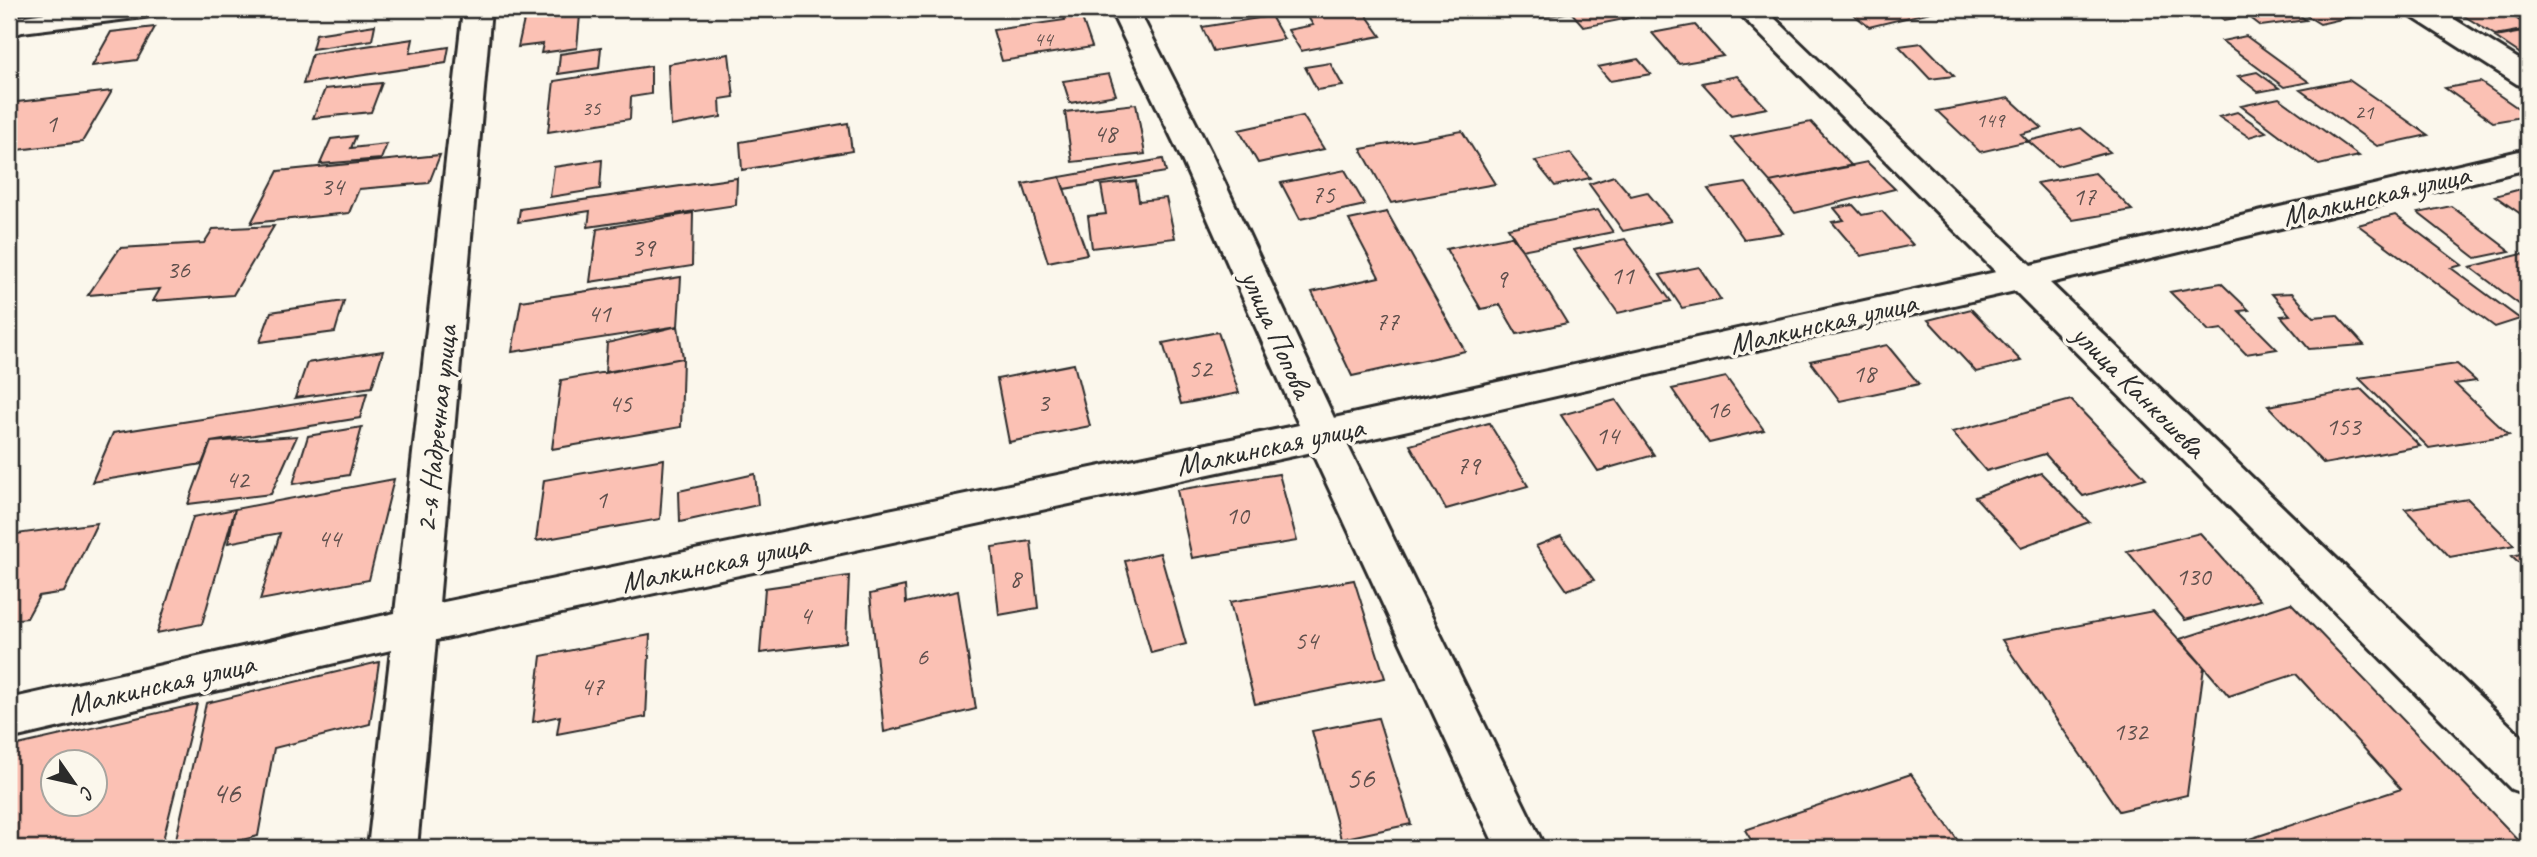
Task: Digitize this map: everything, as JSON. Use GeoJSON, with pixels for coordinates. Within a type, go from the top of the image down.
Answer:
{"type":"FeatureCollection","features":[{"type":"Feature","properties":{"kind":"street"},"geometry":{"type":"LineString","coordinates":[[12,27],[144,9]]}},
{"type":"Feature","properties":{"kind":"street","name":"2-я Надречная улица"},"geometry":{"type":"LineString","coordinates":[[393,848],[477,9]]}},
{"type":"Feature","properties":{"kind":"street","name":"улица Попова"},"geometry":{"type":"LineString","coordinates":[[1124,9],[1194,151],[1323,435],[1521,848]]}},
{"type":"Feature","properties":{"kind":"street","name":"улица Канкошева"},"geometry":{"type":"LineString","coordinates":[[1749,9],[2528,774]]}},
{"type":"Feature","properties":{"kind":"street"},"geometry":{"type":"LineString","coordinates":[[2419,9],[2528,78]]}},
{"type":"Feature","properties":{"kind":"street","name":"Малкинская улица"},"geometry":{"type":"LineString","coordinates":[[9,719],[417,626],[1323,435],[2023,278],[2528,159]]}},
{"type":"Feature","properties":{"kind":"building"},"geometry":{"type":"Polygon","coordinates":[[[567,9],[565,17],[580,15],[577,48],[541,53],[543,44],[518,47],[526,11],[567,9]]]}},
{"type":"Feature","properties":{"kind":"building"},"geometry":{"type":"Polygon","coordinates":[[[1061,9],[1092,9],[1095,16],[1082,18],[1092,47],[1002,61],[993,30],[1065,20],[1061,9]]]}},
{"type":"Feature","properties":{"kind":"building"},"geometry":{"type":"Polygon","coordinates":[[[1303,9],[1362,9],[1381,36],[1301,51],[1288,30],[1313,25],[1303,9]]]}},
{"type":"Feature","properties":{"kind":"building"},"geometry":{"type":"Polygon","coordinates":[[[1532,9],[1675,9],[1584,27],[1571,12],[1540,18],[1532,9]]]}},
{"type":"Feature","properties":{"kind":"building"},"geometry":{"type":"Polygon","coordinates":[[[1847,9],[1937,9],[1939,10],[1869,27],[1847,9]]]}},
{"type":"Feature","properties":{"kind":"building"},"geometry":{"type":"Polygon","coordinates":[[[2211,9],[2291,9],[2306,20],[2261,26],[2248,16],[2224,20],[2211,9]]]}},
{"type":"Feature","properties":{"kind":"building"},"geometry":{"type":"Polygon","coordinates":[[[2296,9],[2366,9],[2371,12],[2320,24],[2296,9]]]}},
{"type":"Feature","properties":{"kind":"building"},"geometry":{"type":"Polygon","coordinates":[[[2453,9],[2501,9],[2528,26],[2528,29],[2495,35],[2453,9]]]}},
{"type":"Feature","properties":{"kind":"building"},"geometry":{"type":"Polygon","coordinates":[[[1271,16],[1284,39],[1213,51],[1202,27],[1271,16]]]}},
{"type":"Feature","properties":{"kind":"building"},"geometry":{"type":"Polygon","coordinates":[[[375,25],[372,40],[312,49],[316,34],[375,25]]]}},
{"type":"Feature","properties":{"kind":"building"},"geometry":{"type":"Polygon","coordinates":[[[1695,25],[1723,56],[1679,64],[1652,33],[1695,25]]]}},
{"type":"Feature","properties":{"kind":"building"},"geometry":{"type":"Polygon","coordinates":[[[155,27],[137,60],[92,66],[111,32],[155,27]]]}},
{"type":"Feature","properties":{"kind":"building"},"geometry":{"type":"Polygon","coordinates":[[[2528,31],[2528,59],[2495,37],[2528,31]]]}},
{"type":"Feature","properties":{"kind":"building"},"geometry":{"type":"Polygon","coordinates":[[[2246,36],[2309,82],[2284,87],[2222,41],[2246,36]]]}},
{"type":"Feature","properties":{"kind":"building"},"geometry":{"type":"Polygon","coordinates":[[[413,39],[410,53],[449,47],[446,63],[303,84],[312,54],[413,39]]]}},
{"type":"Feature","properties":{"kind":"building"},"geometry":{"type":"Polygon","coordinates":[[[1922,43],[1954,76],[1930,79],[1899,46],[1922,43]]]}},
{"type":"Feature","properties":{"kind":"building"},"geometry":{"type":"Polygon","coordinates":[[[601,48],[599,68],[558,74],[560,54],[601,48]]]}},
{"type":"Feature","properties":{"kind":"building"},"geometry":{"type":"Polygon","coordinates":[[[729,54],[734,97],[720,99],[721,117],[671,126],[668,64],[729,54]]]}},
{"type":"Feature","properties":{"kind":"building"},"geometry":{"type":"Polygon","coordinates":[[[1638,59],[1651,74],[1610,81],[1598,67],[1638,59]]]}},
{"type":"Feature","properties":{"kind":"building"},"geometry":{"type":"Polygon","coordinates":[[[1330,63],[1343,86],[1317,90],[1305,67],[1330,63]]]}},
{"type":"Feature","properties":{"kind":"building"},"geometry":{"type":"Polygon","coordinates":[[[651,66],[651,94],[631,97],[630,119],[548,132],[554,81],[651,66]]]}},
{"type":"Feature","properties":{"kind":"building"},"geometry":{"type":"Polygon","coordinates":[[[2257,72],[2279,88],[2258,92],[2238,76],[2257,72]]]}},
{"type":"Feature","properties":{"kind":"building"},"geometry":{"type":"Polygon","coordinates":[[[1109,74],[1116,95],[1070,103],[1063,81],[1109,74]]]}},
{"type":"Feature","properties":{"kind":"building"},"geometry":{"type":"Polygon","coordinates":[[[1737,76],[1767,108],[1731,115],[1702,83],[1737,76]]]}},
{"type":"Feature","properties":{"kind":"building"},"geometry":{"type":"Polygon","coordinates":[[[2349,80],[2428,135],[2377,146],[2300,90],[2349,80]]]}},
{"type":"Feature","properties":{"kind":"building"},"geometry":{"type":"Polygon","coordinates":[[[2480,82],[2528,116],[2493,122],[2445,88],[2480,82]]]}},
{"type":"Feature","properties":{"kind":"building"},"geometry":{"type":"Polygon","coordinates":[[[382,83],[371,112],[313,118],[325,89],[382,83]]]}},
{"type":"Feature","properties":{"kind":"building"},"geometry":{"type":"Polygon","coordinates":[[[112,91],[82,142],[9,151],[9,103],[112,91]]]}},
{"type":"Feature","properties":{"kind":"building"},"geometry":{"type":"Polygon","coordinates":[[[2009,98],[2042,128],[2021,134],[2028,141],[1980,152],[1937,111],[2009,98]]]}},
{"type":"Feature","properties":{"kind":"building"},"geometry":{"type":"Polygon","coordinates":[[[2279,98],[2359,156],[2319,165],[2241,106],[2279,98]]]}},
{"type":"Feature","properties":{"kind":"building"},"geometry":{"type":"Polygon","coordinates":[[[1136,104],[1145,154],[1072,162],[1065,112],[1136,104]]]}},
{"type":"Feature","properties":{"kind":"building"},"geometry":{"type":"Polygon","coordinates":[[[2237,112],[2266,132],[2249,137],[2219,117],[2237,112]]]}},
{"type":"Feature","properties":{"kind":"building"},"geometry":{"type":"Polygon","coordinates":[[[1303,116],[1324,149],[1258,163],[1239,130],[1303,116]]]}},
{"type":"Feature","properties":{"kind":"building"},"geometry":{"type":"Polygon","coordinates":[[[1811,122],[1852,166],[1770,182],[1731,138],[1811,122]]]}},
{"type":"Feature","properties":{"kind":"building"},"geometry":{"type":"Polygon","coordinates":[[[848,123],[852,151],[742,170],[740,142],[848,123]]]}},
{"type":"Feature","properties":{"kind":"building"},"geometry":{"type":"Polygon","coordinates":[[[2081,128],[2110,152],[2057,166],[2028,141],[2081,128]]]}},
{"type":"Feature","properties":{"kind":"building"},"geometry":{"type":"Polygon","coordinates":[[[1462,131],[1495,184],[1391,203],[1361,149],[1462,131]]]}},
{"type":"Feature","properties":{"kind":"building"},"geometry":{"type":"Polygon","coordinates":[[[356,136],[351,148],[387,144],[381,159],[320,164],[331,139],[356,136]]]}},
{"type":"Feature","properties":{"kind":"building"},"geometry":{"type":"Polygon","coordinates":[[[1570,153],[1590,178],[1555,186],[1535,161],[1570,153]]]}},
{"type":"Feature","properties":{"kind":"building"},"geometry":{"type":"Polygon","coordinates":[[[440,155],[429,183],[359,189],[349,213],[251,223],[278,171],[440,155]]]}},
{"type":"Feature","properties":{"kind":"building"},"geometry":{"type":"Polygon","coordinates":[[[1163,159],[1166,172],[1064,189],[1060,177],[1163,159]]]}},
{"type":"Feature","properties":{"kind":"building"},"geometry":{"type":"Polygon","coordinates":[[[602,160],[600,189],[550,197],[554,167],[602,160]]]}},
{"type":"Feature","properties":{"kind":"building"},"geometry":{"type":"Polygon","coordinates":[[[1867,162],[1895,189],[1795,213],[1770,182],[1867,162]]]}},
{"type":"Feature","properties":{"kind":"building"},"geometry":{"type":"Polygon","coordinates":[[[1345,170],[1365,205],[1300,219],[1281,183],[1345,170]]]}},
{"type":"Feature","properties":{"kind":"building"},"geometry":{"type":"Polygon","coordinates":[[[2095,173],[2132,210],[2073,220],[2037,183],[2095,173]]]}},
{"type":"Feature","properties":{"kind":"building"},"geometry":{"type":"Polygon","coordinates":[[[1614,176],[1631,196],[1647,192],[1671,221],[1623,231],[1589,184],[1614,176]]]}},
{"type":"Feature","properties":{"kind":"building"},"geometry":{"type":"Polygon","coordinates":[[[1060,177],[1087,254],[1048,262],[1023,184],[1060,177]]]}},
{"type":"Feature","properties":{"kind":"building"},"geometry":{"type":"Polygon","coordinates":[[[737,178],[736,205],[588,227],[590,211],[518,222],[520,209],[737,178]]]}},
{"type":"Feature","properties":{"kind":"building"},"geometry":{"type":"Polygon","coordinates":[[[1136,181],[1139,201],[1166,198],[1175,238],[1092,248],[1088,216],[1106,214],[1101,185],[1136,181]]]}},
{"type":"Feature","properties":{"kind":"building"},"geometry":{"type":"Polygon","coordinates":[[[1746,183],[1783,233],[1744,239],[1708,189],[1746,183]]]}},
{"type":"Feature","properties":{"kind":"building"},"geometry":{"type":"Polygon","coordinates":[[[2528,187],[2528,219],[2495,196],[2528,187]]]}},
{"type":"Feature","properties":{"kind":"building"},"geometry":{"type":"Polygon","coordinates":[[[1853,205],[1862,215],[1882,211],[1913,245],[1861,256],[1832,222],[1844,220],[1834,208],[1853,205]]]}},
{"type":"Feature","properties":{"kind":"building"},"geometry":{"type":"Polygon","coordinates":[[[2451,206],[2510,251],[2476,258],[2418,213],[2451,206]]]}},
{"type":"Feature","properties":{"kind":"building"},"geometry":{"type":"Polygon","coordinates":[[[1598,210],[1613,232],[1522,250],[1508,228],[1598,210]]]}},
{"type":"Feature","properties":{"kind":"building"},"geometry":{"type":"Polygon","coordinates":[[[1387,212],[1465,351],[1352,376],[1312,292],[1379,277],[1349,220],[1387,212]]]}},
{"type":"Feature","properties":{"kind":"building"},"geometry":{"type":"Polygon","coordinates":[[[693,213],[692,266],[590,282],[597,229],[693,213]]]}},
{"type":"Feature","properties":{"kind":"building"},"geometry":{"type":"Polygon","coordinates":[[[2395,215],[2462,265],[2451,268],[2520,319],[2495,327],[2358,225],[2395,215]]]}},
{"type":"Feature","properties":{"kind":"building"},"geometry":{"type":"Polygon","coordinates":[[[274,226],[233,295],[153,301],[160,289],[88,295],[120,248],[204,243],[213,229],[274,226]]]}},
{"type":"Feature","properties":{"kind":"building"},"geometry":{"type":"Polygon","coordinates":[[[1511,236],[1567,323],[1517,334],[1500,305],[1481,309],[1446,249],[1511,236]]]}},
{"type":"Feature","properties":{"kind":"building"},"geometry":{"type":"Polygon","coordinates":[[[1625,239],[1671,301],[1618,313],[1574,250],[1625,239]]]}},
{"type":"Feature","properties":{"kind":"building"},"geometry":{"type":"Polygon","coordinates":[[[2522,254],[2528,258],[2528,311],[2470,267],[2522,254]]]}},
{"type":"Feature","properties":{"kind":"building"},"geometry":{"type":"Polygon","coordinates":[[[1699,267],[1721,300],[1682,308],[1660,275],[1699,267]]]}},
{"type":"Feature","properties":{"kind":"building"},"geometry":{"type":"Polygon","coordinates":[[[681,277],[678,326],[512,352],[521,301],[681,277]]]}},
{"type":"Feature","properties":{"kind":"building"},"geometry":{"type":"Polygon","coordinates":[[[2221,283],[2249,310],[2239,311],[2277,349],[2246,354],[2222,329],[2209,331],[2170,292],[2221,283]]]}},
{"type":"Feature","properties":{"kind":"building"},"geometry":{"type":"Polygon","coordinates":[[[2292,293],[2313,317],[2337,315],[2364,345],[2309,349],[2281,316],[2290,315],[2272,294],[2292,293]]]}},
{"type":"Feature","properties":{"kind":"building"},"geometry":{"type":"Polygon","coordinates":[[[344,301],[335,332],[260,342],[271,312],[344,301]]]}},
{"type":"Feature","properties":{"kind":"building"},"geometry":{"type":"Polygon","coordinates":[[[1971,309],[2021,361],[1976,372],[1928,320],[1971,309]]]}},
{"type":"Feature","properties":{"kind":"building"},"geometry":{"type":"Polygon","coordinates":[[[678,326],[683,358],[605,373],[607,343],[678,326]]]}},
{"type":"Feature","properties":{"kind":"building"},"geometry":{"type":"Polygon","coordinates":[[[1218,332],[1239,393],[1181,404],[1163,343],[1218,332]]]}},
{"type":"Feature","properties":{"kind":"building"},"geometry":{"type":"Polygon","coordinates":[[[1887,345],[1919,384],[1840,401],[1810,361],[1887,345]]]}},
{"type":"Feature","properties":{"kind":"building"},"geometry":{"type":"Polygon","coordinates":[[[383,351],[372,387],[295,398],[307,363],[383,351]]]}},
{"type":"Feature","properties":{"kind":"building"},"geometry":{"type":"Polygon","coordinates":[[[683,358],[681,427],[552,449],[561,380],[683,358]]]}},
{"type":"Feature","properties":{"kind":"building"},"geometry":{"type":"Polygon","coordinates":[[[1074,364],[1090,426],[1009,442],[997,379],[1074,364]]]}},
{"type":"Feature","properties":{"kind":"building"},"geometry":{"type":"Polygon","coordinates":[[[2457,364],[2476,381],[2455,384],[2509,435],[2429,448],[2359,378],[2457,364]]]}},
{"type":"Feature","properties":{"kind":"building"},"geometry":{"type":"Polygon","coordinates":[[[1726,377],[1764,430],[1709,443],[1672,389],[1726,377]]]}},
{"type":"Feature","properties":{"kind":"building"},"geometry":{"type":"Polygon","coordinates":[[[2361,389],[2420,446],[2324,464],[2268,406],[2361,389]]]}},
{"type":"Feature","properties":{"kind":"building"},"geometry":{"type":"Polygon","coordinates":[[[367,393],[360,418],[211,442],[202,464],[92,482],[113,433],[367,393]]]}},
{"type":"Feature","properties":{"kind":"building"},"geometry":{"type":"Polygon","coordinates":[[[1616,400],[1654,455],[1598,471],[1561,415],[1616,400]]]}},
{"type":"Feature","properties":{"kind":"building"},"geometry":{"type":"Polygon","coordinates":[[[2071,400],[2146,478],[2083,496],[2045,454],[1986,471],[1952,432],[2071,400]]]}},
{"type":"Feature","properties":{"kind":"building"},"geometry":{"type":"Polygon","coordinates":[[[1489,423],[1528,486],[1446,509],[1410,445],[1489,423]]]}},
{"type":"Feature","properties":{"kind":"building"},"geometry":{"type":"Polygon","coordinates":[[[362,427],[349,475],[293,484],[308,436],[362,427]]]}},
{"type":"Feature","properties":{"kind":"building"},"geometry":{"type":"Polygon","coordinates":[[[297,436],[271,494],[188,504],[211,442],[297,436]]]}},
{"type":"Feature","properties":{"kind":"building"},"geometry":{"type":"Polygon","coordinates":[[[664,459],[660,519],[536,541],[544,480],[664,459]]]}},
{"type":"Feature","properties":{"kind":"building"},"geometry":{"type":"Polygon","coordinates":[[[2041,473],[2089,522],[2021,547],[1975,497],[2041,473]]]}},
{"type":"Feature","properties":{"kind":"building"},"geometry":{"type":"Polygon","coordinates":[[[755,474],[758,505],[680,522],[679,491],[755,474]]]}},
{"type":"Feature","properties":{"kind":"building"},"geometry":{"type":"Polygon","coordinates":[[[1279,474],[1297,541],[1192,558],[1177,490],[1279,474]]]}},
{"type":"Feature","properties":{"kind":"building"},"geometry":{"type":"Polygon","coordinates":[[[394,479],[369,580],[260,600],[280,533],[228,543],[235,509],[394,479]]]}},
{"type":"Feature","properties":{"kind":"building"},"geometry":{"type":"Polygon","coordinates":[[[2468,499],[2514,545],[2450,557],[2405,509],[2468,499]]]}},
{"type":"Feature","properties":{"kind":"building"},"geometry":{"type":"Polygon","coordinates":[[[235,509],[202,624],[157,633],[193,517],[235,509]]]}},
{"type":"Feature","properties":{"kind":"building"},"geometry":{"type":"Polygon","coordinates":[[[97,523],[64,592],[39,596],[27,618],[9,620],[9,535],[97,523]]]}},
{"type":"Feature","properties":{"kind":"building"},"geometry":{"type":"Polygon","coordinates":[[[2200,533],[2260,600],[2185,620],[2127,551],[2200,533]]]}},
{"type":"Feature","properties":{"kind":"building"},"geometry":{"type":"Polygon","coordinates":[[[1561,536],[1594,580],[1567,590],[1536,546],[1561,536]]]}},
{"type":"Feature","properties":{"kind":"building"},"geometry":{"type":"Polygon","coordinates":[[[1031,541],[1038,608],[999,615],[992,547],[1031,541]]]}},
{"type":"Feature","properties":{"kind":"building"},"geometry":{"type":"Polygon","coordinates":[[[2528,552],[2528,571],[2512,556],[2528,552]]]}},
{"type":"Feature","properties":{"kind":"building"},"geometry":{"type":"Polygon","coordinates":[[[1160,553],[1186,644],[1151,653],[1125,561],[1160,553]]]}},
{"type":"Feature","properties":{"kind":"building"},"geometry":{"type":"Polygon","coordinates":[[[849,576],[846,642],[760,653],[765,588],[849,576]]]}},
{"type":"Feature","properties":{"kind":"building"},"geometry":{"type":"Polygon","coordinates":[[[1354,580],[1385,678],[1255,704],[1230,602],[1354,580]]]}},
{"type":"Feature","properties":{"kind":"building"},"geometry":{"type":"Polygon","coordinates":[[[905,586],[906,603],[958,591],[976,709],[884,732],[870,594],[905,586]]]}},
{"type":"Feature","properties":{"kind":"building"},"geometry":{"type":"Polygon","coordinates":[[[2291,603],[2526,848],[2222,848],[2401,789],[2296,674],[2229,696],[2180,639],[2291,603]]]}},
{"type":"Feature","properties":{"kind":"building"},"geometry":{"type":"Polygon","coordinates":[[[2153,611],[2204,667],[2187,795],[2119,811],[2002,640],[2153,611]]]}},
{"type":"Feature","properties":{"kind":"building"},"geometry":{"type":"Polygon","coordinates":[[[650,635],[646,717],[557,734],[560,716],[533,722],[541,656],[650,635]]]}},
{"type":"Feature","properties":{"kind":"building"},"geometry":{"type":"Polygon","coordinates":[[[379,662],[370,724],[274,748],[258,836],[210,848],[174,848],[206,703],[379,662]]]}},
{"type":"Feature","properties":{"kind":"building"},"geometry":{"type":"Polygon","coordinates":[[[197,704],[161,848],[9,848],[9,747],[197,704]]]}},
{"type":"Feature","properties":{"kind":"building"},"geometry":{"type":"Polygon","coordinates":[[[1378,718],[1411,824],[1341,839],[1312,731],[1378,718]]]}},
{"type":"Feature","properties":{"kind":"building"},"geometry":{"type":"Polygon","coordinates":[[[1911,774],[1963,848],[1756,848],[1745,830],[1911,774]]]}}]}
